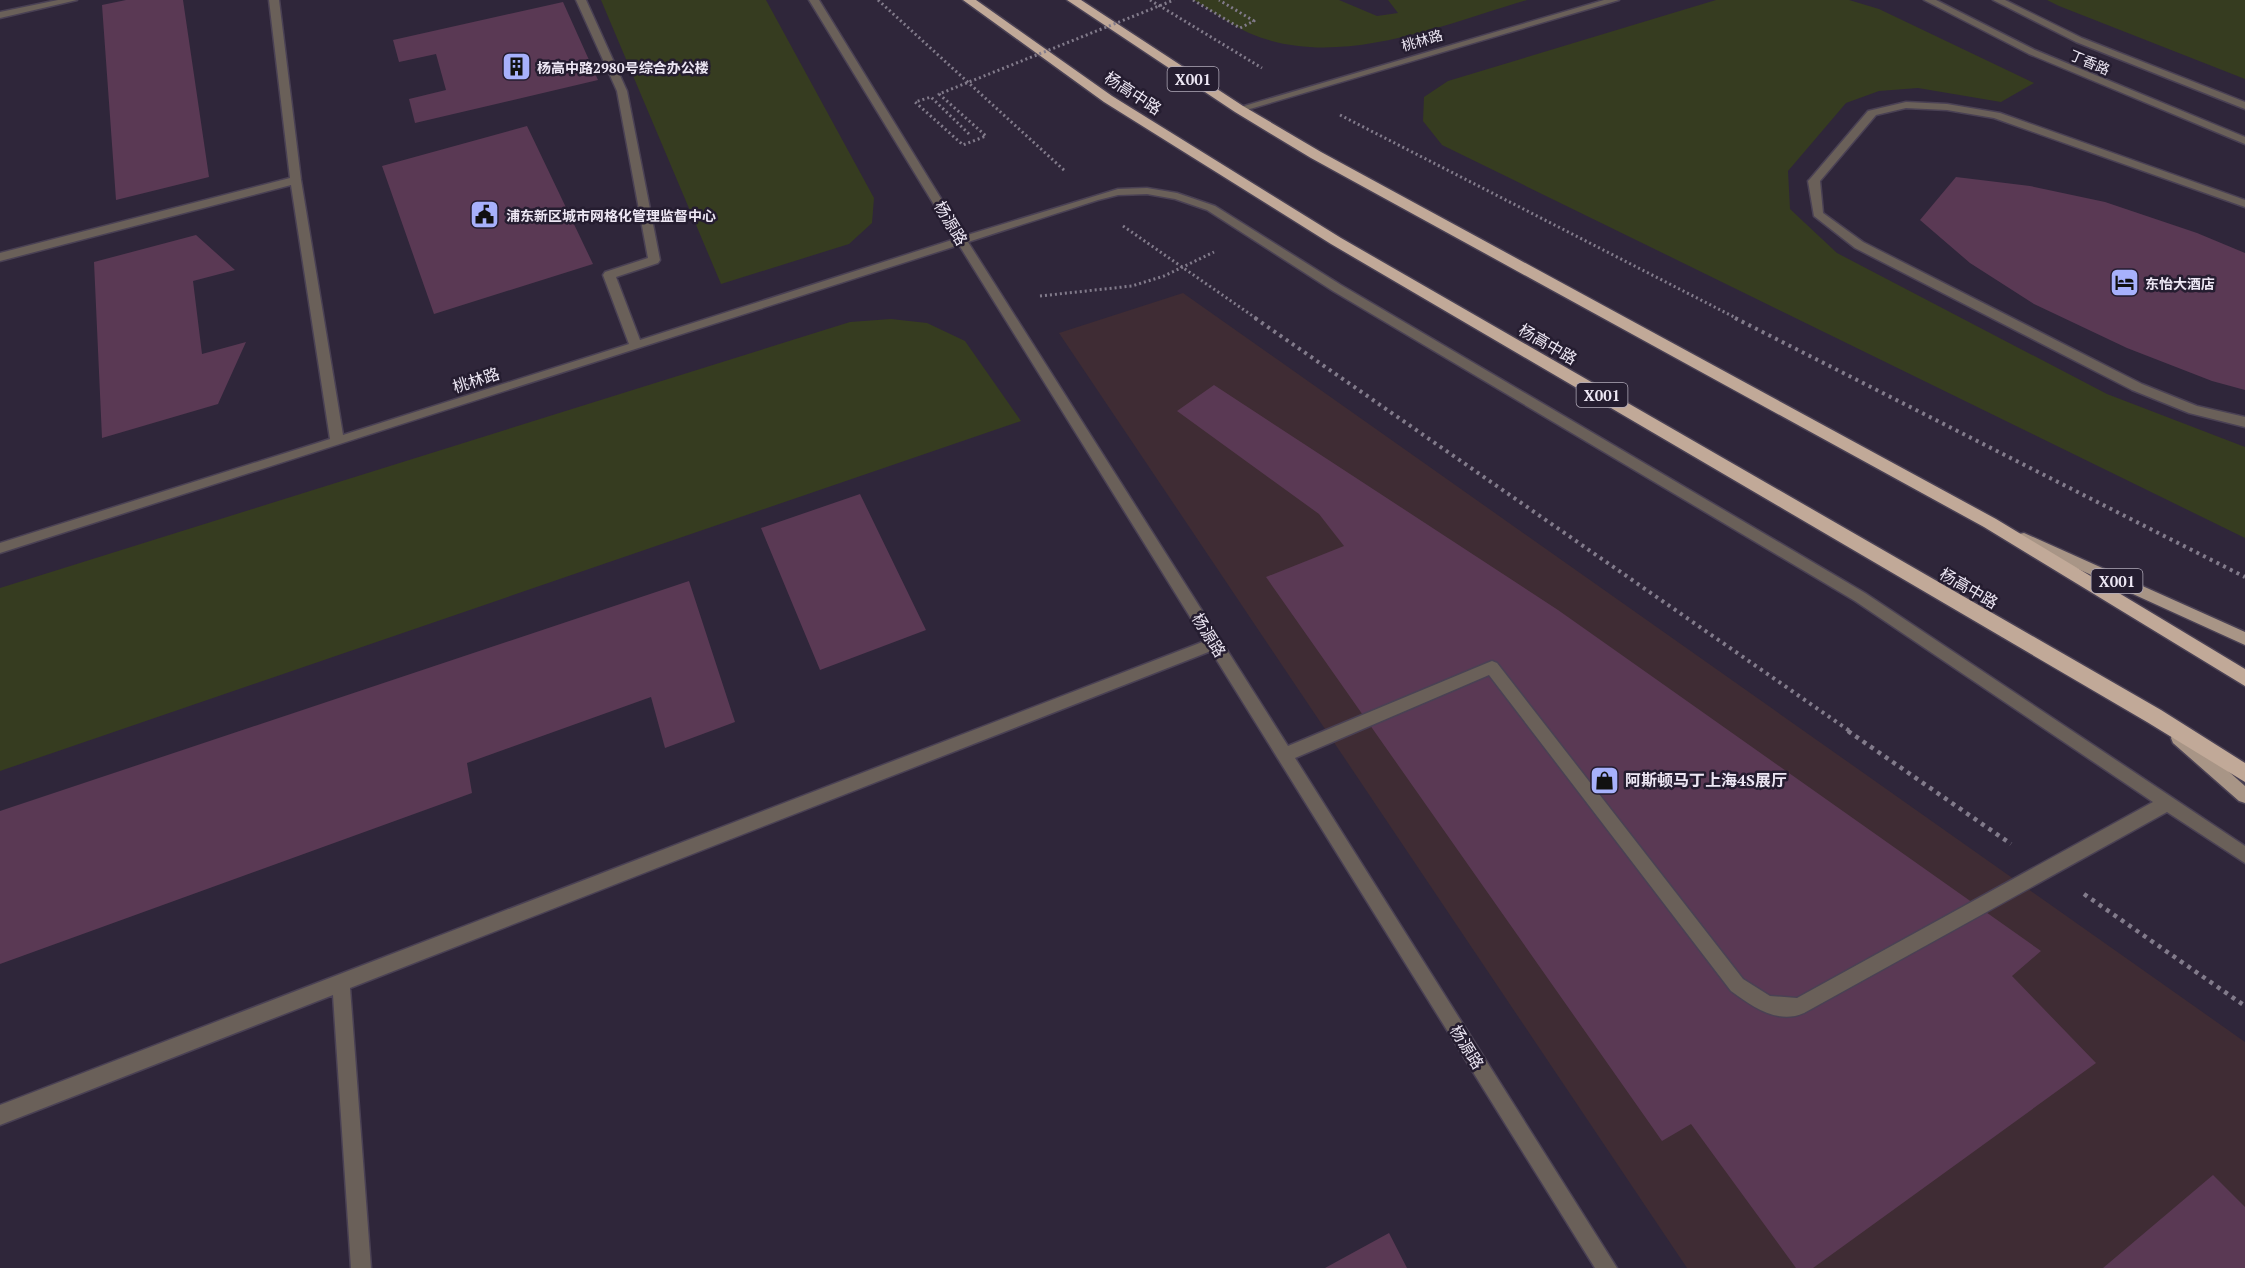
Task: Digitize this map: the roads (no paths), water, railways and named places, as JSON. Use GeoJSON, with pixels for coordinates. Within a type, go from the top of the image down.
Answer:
{"type":"FeatureCollection","features":[{"type":"Feature","properties":{"kind":"highway","name":"杨高中路"},"geometry":{"type":"LineString","coordinates":[[969,0],[1108,99],[1336,241],[2154,716],[2245,773]]}},
{"type":"Feature","properties":{"kind":"highway","name":"X001"},"geometry":{"type":"LineString","coordinates":[[1073,0],[1239,109],[1316,155],[1990,523],[2245,678]]}},
{"type":"Feature","properties":{"kind":"main road","name":"X001"},"geometry":{"type":"LineString","coordinates":[[1990,523],[2245,639]]}},
{"type":"Feature","properties":{"kind":"main road","name":"杨高中路"},"geometry":{"type":"LineString","coordinates":[[2154,716],[2245,796]]}},
{"type":"Feature","properties":{"kind":"street"},"geometry":{"type":"LineString","coordinates":[[0,15],[72,0]]}},
{"type":"Feature","properties":{"kind":"street"},"geometry":{"type":"LineString","coordinates":[[274,0],[296,180],[337,442]]}},
{"type":"Feature","properties":{"kind":"street"},"geometry":{"type":"LineString","coordinates":[[581,0],[622,92],[654,260],[609,275],[636,346]]}},
{"type":"Feature","properties":{"kind":"street","name":"杨源路"},"geometry":{"type":"LineString","coordinates":[[814,0],[961,240],[1607,1268]]}},
{"type":"Feature","properties":{"kind":"street","name":"桃林路"},"geometry":{"type":"LineString","coordinates":[[1239,109],[1614,0]]}},
{"type":"Feature","properties":{"kind":"street","name":"丁香路"},"geometry":{"type":"LineString","coordinates":[[1929,0],[2032,52],[2245,141]]}},
{"type":"Feature","properties":{"kind":"street","name":"丁香路"},"geometry":{"type":"LineString","coordinates":[[1998,0],[2079,40],[2245,106]]}},
{"type":"Feature","properties":{"kind":"street"},"geometry":{"type":"LineString","coordinates":[[2245,204],[1996,115],[1947,107],[1916,105],[1872,113],[1814,181],[1818,214],[1859,245],[2137,387],[2194,410],[2245,422]]}},
{"type":"Feature","properties":{"kind":"street"},"geometry":{"type":"LineString","coordinates":[[0,257],[296,180]]}},
{"type":"Feature","properties":{"kind":"street","name":"X001"},"geometry":{"type":"LineString","coordinates":[[961,240],[1118,192],[1147,191],[1177,196],[1211,208],[1337,288],[1860,597],[2245,855]]}},
{"type":"Feature","properties":{"kind":"street","name":"桃林路"},"geometry":{"type":"LineString","coordinates":[[0,548],[337,442],[961,240]]}},
{"type":"Feature","properties":{"kind":"street"},"geometry":{"type":"LineString","coordinates":[[0,1115],[1214,644]]}},
{"type":"Feature","properties":{"kind":"street"},"geometry":{"type":"LineString","coordinates":[[1284,755],[1492,667],[1737,986],[1767,1005],[1798,1007],[2167,803]]}},
{"type":"Feature","properties":{"kind":"street"},"geometry":{"type":"LineString","coordinates":[[341,982],[361,1268]]}},
{"type":"Feature","properties":{"kind":"place","name":"杨高中路2980号综合办公楼"},"geometry":{"type":"Point","coordinates":[516,67]}},
{"type":"Feature","properties":{"kind":"place","name":"浦东新区城市网格化管理监督中心"},"geometry":{"type":"Point","coordinates":[485,215]}},
{"type":"Feature","properties":{"kind":"place","name":"东怡大酒店"},"geometry":{"type":"Point","coordinates":[2124,283]}},
{"type":"Feature","properties":{"kind":"place","name":"阿斯顿马丁上海4S展厅"},"geometry":{"type":"Point","coordinates":[1604,780]}}]}
